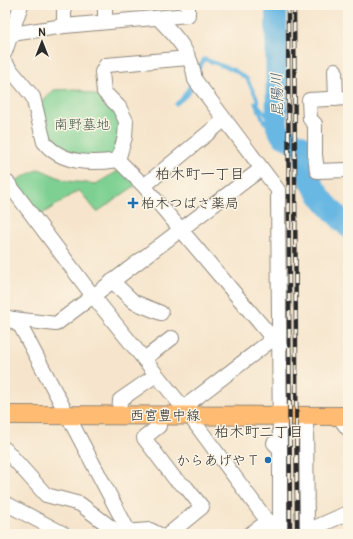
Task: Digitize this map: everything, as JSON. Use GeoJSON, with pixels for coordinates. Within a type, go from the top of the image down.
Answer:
{"type":"FeatureCollection","features":[{"type":"Feature","properties":{"kind":"main road","name":"西宮豊中線"},"geometry":{"type":"LineString","coordinates":[[5,415],[119,416],[158,415],[186,412],[306,416],[345,420]]}},
{"type":"Feature","properties":{"kind":"street"},"geometry":{"type":"LineString","coordinates":[[5,52],[21,5]]}},
{"type":"Feature","properties":{"kind":"street"},"geometry":{"type":"LineString","coordinates":[[64,5],[64,26]]}},
{"type":"Feature","properties":{"kind":"street"},"geometry":{"type":"LineString","coordinates":[[105,5],[105,22]]}},
{"type":"Feature","properties":{"kind":"street"},"geometry":{"type":"LineString","coordinates":[[12,34],[64,26],[105,22],[150,14],[188,15],[188,5]]}},
{"type":"Feature","properties":{"kind":"street"},"geometry":{"type":"LineString","coordinates":[[150,14],[178,39],[194,70],[195,80],[278,190],[276,416],[272,440],[280,449],[278,534]]}},
{"type":"Feature","properties":{"kind":"street"},"geometry":{"type":"LineString","coordinates":[[118,160],[125,137],[126,121],[119,107],[104,92],[102,72],[106,65],[189,58]]}},
{"type":"Feature","properties":{"kind":"street"},"geometry":{"type":"LineString","coordinates":[[5,63],[33,97],[44,142],[48,147],[57,154],[71,159],[93,162],[118,160],[144,186],[276,343]]}},
{"type":"Feature","properties":{"kind":"street"},"geometry":{"type":"LineString","coordinates":[[335,70],[342,99],[309,100],[310,119],[315,124],[315,155],[317,171],[348,170]]}},
{"type":"Feature","properties":{"kind":"street"},"geometry":{"type":"LineString","coordinates":[[144,186],[224,120]]}},
{"type":"Feature","properties":{"kind":"street"},"geometry":{"type":"LineString","coordinates":[[7,318],[56,324],[261,169]]}},
{"type":"Feature","properties":{"kind":"street"},"geometry":{"type":"LineString","coordinates":[[8,183],[93,296],[186,412],[267,522],[278,534]]}},
{"type":"Feature","properties":{"kind":"street"},"geometry":{"type":"LineString","coordinates":[[112,281],[134,302],[161,312]]}},
{"type":"Feature","properties":{"kind":"street"},"geometry":{"type":"LineString","coordinates":[[7,318],[21,327],[130,532]]}},
{"type":"Feature","properties":{"kind":"street"},"geometry":{"type":"LineString","coordinates":[[144,359],[172,338]]}},
{"type":"Feature","properties":{"kind":"street"},"geometry":{"type":"LineString","coordinates":[[186,412],[276,343]]}},
{"type":"Feature","properties":{"kind":"street"},"geometry":{"type":"LineString","coordinates":[[119,416],[120,400],[156,375]]}},
{"type":"Feature","properties":{"kind":"street"},"geometry":{"type":"LineString","coordinates":[[158,415],[159,426],[144,438],[175,479],[186,487],[202,508],[169,534]]}},
{"type":"Feature","properties":{"kind":"street"},"geometry":{"type":"LineString","coordinates":[[306,416],[307,533],[348,513]]}},
{"type":"Feature","properties":{"kind":"street"},"geometry":{"type":"LineString","coordinates":[[5,449],[46,495],[80,504],[113,530],[122,532],[150,530],[158,534]]}},
{"type":"Feature","properties":{"kind":"street"},"geometry":{"type":"LineString","coordinates":[[5,503],[50,530],[64,534]]}},
{"type":"Feature","properties":{"kind":"street"},"geometry":{"type":"LineString","coordinates":[[250,534],[267,522]]}},
{"type":"Feature","properties":{"kind":"green space","name":"南野墓地"},"geometry":{"type":"Polygon","coordinates":[[[76,89],[102,97],[120,116],[119,138],[114,156],[97,157],[72,154],[62,149],[55,143],[49,133],[40,103],[54,90],[76,89]]]}},
{"type":"Feature","properties":{"kind":"green space"},"geometry":{"type":"Polygon","coordinates":[[[39,169],[67,181],[96,184],[121,169],[136,185],[97,212],[79,190],[39,216],[15,181],[39,169]]]}},
{"type":"Feature","properties":{"kind":"waterway","name":"昆陽川"},"geometry":{"type":"LineString","coordinates":[[276,5],[277,127],[282,136],[303,146],[305,150],[308,173],[312,184],[326,204],[348,227]]}},
{"type":"Feature","properties":{"kind":"waterway"},"geometry":{"type":"LineString","coordinates":[[198,71],[204,59],[234,70],[247,79],[257,98],[258,105],[269,118],[264,121],[274,133],[282,136]]}},
{"type":"Feature","properties":{"kind":"waterway"},"geometry":{"type":"LineString","coordinates":[[182,99],[192,82]]}},
{"type":"Feature","properties":{"kind":"waterway"},"geometry":{"type":"LineString","coordinates":[[176,104],[191,90]]}},
{"type":"Feature","properties":{"kind":"waterway"},"geometry":{"type":"LineString","coordinates":[[255,103],[264,121]]}},
{"type":"Feature","properties":{"kind":"railway"},"geometry":{"type":"LineString","coordinates":[[288,5],[290,534]]}},
{"type":"Feature","properties":{"kind":"railway"},"geometry":{"type":"LineString","coordinates":[[294,5],[297,534]]}},
{"type":"Feature","properties":{"kind":"place","name":"柏木つばさ薬局"},"geometry":{"type":"Point","coordinates":[133,203]}},
{"type":"Feature","properties":{"kind":"place","name":"からあげやＴ"},"geometry":{"type":"Point","coordinates":[268,460]}},
{"type":"Feature","properties":{"kind":"district","name":"柏木町一丁目"},"geometry":{"type":"Point","coordinates":[200,174]}},
{"type":"Feature","properties":{"kind":"district","name":"柏木町二丁目"},"geometry":{"type":"Point","coordinates":[259,432]}}]}
